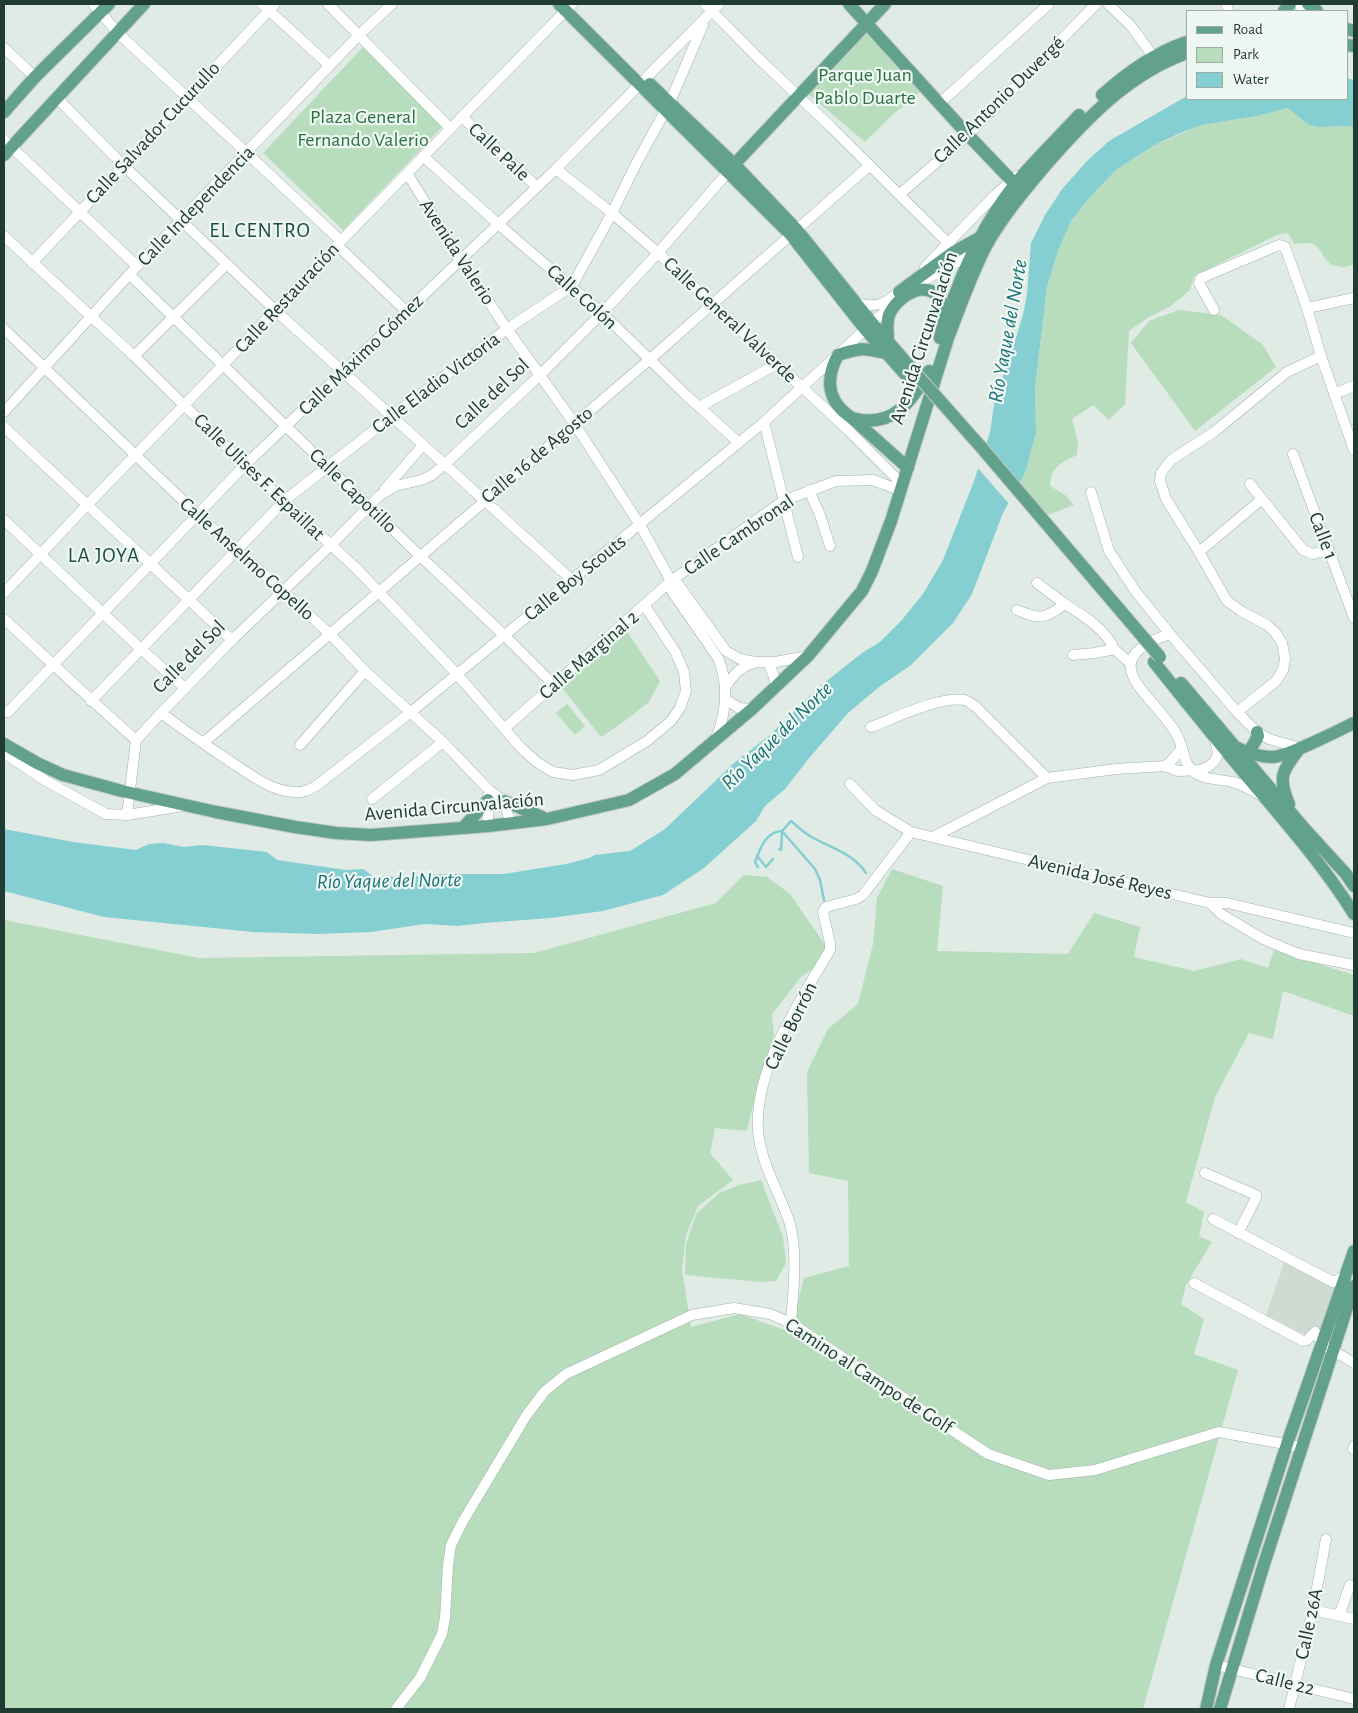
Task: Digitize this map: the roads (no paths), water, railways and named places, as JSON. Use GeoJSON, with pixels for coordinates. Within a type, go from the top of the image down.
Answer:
{"type":"FeatureCollection","features":[{"type":"Feature","properties":{"kind":"main road"},"geometry":{"type":"LineString","coordinates":[[6,147],[57,98],[144,4]]}},
{"type":"Feature","properties":{"kind":"main road"},"geometry":{"type":"LineString","coordinates":[[849,4],[968,135],[1017,185]]}},
{"type":"Feature","properties":{"kind":"main road","name":"Calle del Sol"},"geometry":{"type":"LineString","coordinates":[[731,169],[885,4]]}},
{"type":"Feature","properties":{"kind":"main road"},"geometry":{"type":"LineString","coordinates":[[568,5],[642,82],[794,233],[856,303],[868,326]]}},
{"type":"Feature","properties":{"kind":"main road"},"geometry":{"type":"LineString","coordinates":[[4,112],[101,7]]}},
{"type":"Feature","properties":{"kind":"main road","name":"Avenida Circunvalación"},"geometry":{"type":"LineString","coordinates":[[846,610],[867,570],[896,483],[905,466],[983,242],[1017,185],[1040,158],[1116,82],[1153,56],[1186,42]]}},
{"type":"Feature","properties":{"kind":"main road","name":"Avenida Circunvalación"},"geometry":{"type":"LineString","coordinates":[[1017,185],[1109,99],[1131,82],[1160,65],[1186,53]]}},
{"type":"Feature","properties":{"kind":"main road"},"geometry":{"type":"LineString","coordinates":[[794,233],[868,326],[1157,660],[1236,747],[1346,874],[1354,886]]}},
{"type":"Feature","properties":{"kind":"main road"},"geometry":{"type":"LineString","coordinates":[[887,347],[888,321],[900,295],[952,253],[983,242]]}},
{"type":"Feature","properties":{"kind":"main road","name":"Avenida Circunvalación"},"geometry":{"type":"LineString","coordinates":[[4,744],[63,775],[185,806],[336,833],[370,835],[488,826],[547,819],[629,800],[675,774],[752,709],[808,656],[862,591],[872,572],[891,521],[929,371],[952,302],[971,254],[983,242]]}},
{"type":"Feature","properties":{"kind":"main road"},"geometry":{"type":"LineString","coordinates":[[900,295],[921,289],[938,297],[942,302],[943,313],[940,338]]}},
{"type":"Feature","properties":{"kind":"main road"},"geometry":{"type":"LineString","coordinates":[[887,347],[860,348],[838,355],[831,373],[831,390],[833,400],[838,406],[905,466]]}},
{"type":"Feature","properties":{"kind":"main road"},"geometry":{"type":"LineString","coordinates":[[852,418],[879,420],[901,410],[915,395],[929,371]]}},
{"type":"Feature","properties":{"kind":"main road"},"geometry":{"type":"LineString","coordinates":[[1157,660],[1214,736],[1268,799],[1336,885],[1354,914]]}},
{"type":"Feature","properties":{"kind":"main road"},"geometry":{"type":"LineString","coordinates":[[1236,747],[1273,757],[1300,748],[1354,724]]}},
{"type":"Feature","properties":{"kind":"main road"},"geometry":{"type":"LineString","coordinates":[[1249,752],[1258,736],[1257,732]]}},
{"type":"Feature","properties":{"kind":"main road"},"geometry":{"type":"LineString","coordinates":[[1300,748],[1283,774],[1282,785],[1290,805],[1304,827]]}},
{"type":"Feature","properties":{"kind":"main road"},"geometry":{"type":"LineString","coordinates":[[463,828],[488,795]]}},
{"type":"Feature","properties":{"kind":"main road"},"geometry":{"type":"LineString","coordinates":[[504,802],[547,819]]}},
{"type":"Feature","properties":{"kind":"main road"},"geometry":{"type":"LineString","coordinates":[[1220,1709],[1301,1447],[1354,1251]]}},
{"type":"Feature","properties":{"kind":"main road"},"geometry":{"type":"LineString","coordinates":[[1206,1709],[1216,1665],[1287,1444],[1354,1286]]}},
{"type":"Feature","properties":{"kind":"street"},"geometry":{"type":"LineString","coordinates":[[328,4],[450,128]]}},
{"type":"Feature","properties":{"kind":"street","name":"Calle Independencia"},"geometry":{"type":"LineString","coordinates":[[4,412],[137,266],[247,154],[359,35],[392,4]]}},
{"type":"Feature","properties":{"kind":"street"},"geometry":{"type":"LineString","coordinates":[[940,103],[1050,4]]}},
{"type":"Feature","properties":{"kind":"street","name":"Calle Antonio Duvergé"},"geometry":{"type":"LineString","coordinates":[[900,194],[968,135],[1096,4]]}},
{"type":"Feature","properties":{"kind":"street"},"geometry":{"type":"LineString","coordinates":[[1108,4],[1131,26],[1153,56]]}},
{"type":"Feature","properties":{"kind":"street","name":"Calle Restauración"},"geometry":{"type":"LineString","coordinates":[[4,593],[568,5]]}},
{"type":"Feature","properties":{"kind":"street"},"geometry":{"type":"LineString","coordinates":[[269,6],[330,66]]}},
{"type":"Feature","properties":{"kind":"street","name":"Calle Salvador Cucurullo"},"geometry":{"type":"LineString","coordinates":[[32,263],[187,98],[269,6]]}},
{"type":"Feature","properties":{"kind":"street"},"geometry":{"type":"LineString","coordinates":[[101,7],[118,33],[247,154],[406,311]]}},
{"type":"Feature","properties":{"kind":"street"},"geometry":{"type":"LineString","coordinates":[[711,8],[757,57],[870,164],[949,244]]}},
{"type":"Feature","properties":{"kind":"street","name":"Calle Máximo Gómez"},"geometry":{"type":"LineString","coordinates":[[6,712],[103,614],[245,465],[556,169],[674,50],[711,8]]}},
{"type":"Feature","properties":{"kind":"street","name":"Calle Eladio Victoria"},"geometry":{"type":"LineString","coordinates":[[91,701],[284,501],[507,329],[572,286],[668,106],[711,8]]}},
{"type":"Feature","properties":{"kind":"street"},"geometry":{"type":"LineString","coordinates":[[4,48],[35,78]]}},
{"type":"Feature","properties":{"kind":"street"},"geometry":{"type":"LineString","coordinates":[[674,50],[688,58]]}},
{"type":"Feature","properties":{"kind":"street"},"geometry":{"type":"LineString","coordinates":[[57,98],[123,166],[275,310],[572,580]]}},
{"type":"Feature","properties":{"kind":"street","name":"Calle Pale"},"geometry":{"type":"LineString","coordinates":[[462,117],[537,187]]}},
{"type":"Feature","properties":{"kind":"street"},"geometry":{"type":"LineString","coordinates":[[6,147],[80,211],[137,266]]}},
{"type":"Feature","properties":{"kind":"street","name":"Calle Colón"},"geometry":{"type":"LineString","coordinates":[[423,156],[498,224],[602,313],[738,442]]}},
{"type":"Feature","properties":{"kind":"street","name":"Calle 16 de Agosto"},"geometry":{"type":"LineString","coordinates":[[202,743],[650,360],[870,164]]}},
{"type":"Feature","properties":{"kind":"street","name":"Calle General Valverde"},"geometry":{"type":"LineString","coordinates":[[556,169],[612,213],[658,253],[802,386],[896,483]]}},
{"type":"Feature","properties":{"kind":"street","name":"Calle del Sol"},"geometry":{"type":"LineString","coordinates":[[136,740],[184,688],[379,496],[395,486],[427,477],[444,465],[540,375],[658,253],[731,169]]}},
{"type":"Feature","properties":{"kind":"street","name":"Avenida Valerio"},"geometry":{"type":"LineString","coordinates":[[407,173],[460,259],[574,424],[640,525],[671,581],[673,593],[718,658],[723,669],[725,699],[723,721],[715,742]]}},
{"type":"Feature","properties":{"kind":"street","name":"Calle Boy Scouts"},"geometry":{"type":"LineString","coordinates":[[160,713],[263,783],[293,792],[305,792],[316,786],[411,712],[764,422],[838,355],[900,295],[996,194],[1017,185]]}},
{"type":"Feature","properties":{"kind":"street","name":"Calle Ulises F. Espaillat"},"geometry":{"type":"LineString","coordinates":[[4,236],[134,356],[245,465],[380,592],[522,749],[538,763],[553,772],[573,775],[599,770],[647,741],[671,721],[680,708],[686,691],[684,672],[676,653],[645,606]]}},
{"type":"Feature","properties":{"kind":"street"},"geometry":{"type":"LineString","coordinates":[[1214,310],[1199,283],[1201,278],[1279,245],[1283,246],[1307,308],[1320,356],[1354,450]]}},
{"type":"Feature","properties":{"kind":"street","name":"Calle Boy Scouts"},"geometry":{"type":"LineString","coordinates":[[856,303],[870,307],[880,305],[971,254]]}},
{"type":"Feature","properties":{"kind":"street"},"geometry":{"type":"LineString","coordinates":[[134,356],[226,264]]}},
{"type":"Feature","properties":{"kind":"street","name":"Calle Capotillo"},"geometry":{"type":"LineString","coordinates":[[130,275],[554,685]]}},
{"type":"Feature","properties":{"kind":"street"},"geometry":{"type":"LineString","coordinates":[[1307,308],[1354,298]]}},
{"type":"Feature","properties":{"kind":"street","name":"Calle Anselmo Copello"},"geometry":{"type":"LineString","coordinates":[[4,329],[135,456],[330,634],[365,671],[443,742],[488,795],[504,802]]}},
{"type":"Feature","properties":{"kind":"street"},"geometry":{"type":"LineString","coordinates":[[1237,712],[1276,681],[1283,670],[1285,658],[1282,643],[1275,632],[1267,625],[1227,601],[1166,500],[1160,481],[1166,465],[1177,455],[1214,432],[1287,372],[1320,356]]}},
{"type":"Feature","properties":{"kind":"street"},"geometry":{"type":"LineString","coordinates":[[699,407],[777,364]]}},
{"type":"Feature","properties":{"kind":"street"},"geometry":{"type":"LineString","coordinates":[[1334,394],[1354,386]]}},
{"type":"Feature","properties":{"kind":"street"},"geometry":{"type":"LineString","coordinates":[[764,422],[798,557]]}},
{"type":"Feature","properties":{"kind":"street"},"geometry":{"type":"LineString","coordinates":[[4,427],[232,640]]}},
{"type":"Feature","properties":{"kind":"street"},"geometry":{"type":"LineString","coordinates":[[379,496],[423,445]]}},
{"type":"Feature","properties":{"kind":"street","name":"Calle 1"},"geometry":{"type":"LineString","coordinates":[[1293,454],[1354,618]]}},
{"type":"Feature","properties":{"kind":"street","name":"Calle Cambronal"},"geometry":{"type":"LineString","coordinates":[[671,581],[783,501],[836,481],[873,480],[896,483]]}},
{"type":"Feature","properties":{"kind":"street"},"geometry":{"type":"LineString","coordinates":[[1250,484],[1303,550],[1314,554],[1328,550]]}},
{"type":"Feature","properties":{"kind":"street"},"geometry":{"type":"LineString","coordinates":[[809,490],[820,515],[830,546]]}},
{"type":"Feature","properties":{"kind":"street"},"geometry":{"type":"LineString","coordinates":[[1091,492],[1110,551],[1136,592],[1170,634],[1237,712],[1257,732],[1270,740],[1300,748]]}},
{"type":"Feature","properties":{"kind":"street"},"geometry":{"type":"LineString","coordinates":[[1199,552],[1262,499]]}},
{"type":"Feature","properties":{"kind":"street"},"geometry":{"type":"LineString","coordinates":[[4,520],[141,650],[184,688]]}},
{"type":"Feature","properties":{"kind":"street","name":"Avenida Valerio"},"geometry":{"type":"LineString","coordinates":[[671,581],[678,584],[726,651],[740,659],[768,662],[808,656]]}},
{"type":"Feature","properties":{"kind":"street","name":"Calle Marginal 2"},"geometry":{"type":"LineString","coordinates":[[505,728],[671,581]]}},
{"type":"Feature","properties":{"kind":"street"},"geometry":{"type":"LineString","coordinates":[[1037,583],[1105,634],[1114,649],[1130,663]]}},
{"type":"Feature","properties":{"kind":"street"},"geometry":{"type":"LineString","coordinates":[[1018,610],[1043,617],[1065,604]]}},
{"type":"Feature","properties":{"kind":"street"},"geometry":{"type":"LineString","coordinates":[[4,619],[54,664],[91,701],[136,740],[128,815]]}},
{"type":"Feature","properties":{"kind":"street"},"geometry":{"type":"LineString","coordinates":[[1170,634],[1153,640],[1137,653],[1130,663],[1131,674],[1137,685],[1178,736],[1191,770],[1204,777],[1235,782],[1268,799]]}},
{"type":"Feature","properties":{"kind":"street"},"geometry":{"type":"LineString","coordinates":[[1073,654],[1095,653],[1114,649]]}},
{"type":"Feature","properties":{"kind":"street"},"geometry":{"type":"LineString","coordinates":[[725,687],[743,666],[755,662]]}},
{"type":"Feature","properties":{"kind":"street"},"geometry":{"type":"LineString","coordinates":[[768,662],[776,686]]}},
{"type":"Feature","properties":{"kind":"street"},"geometry":{"type":"LineString","coordinates":[[300,745],[365,671]]}},
{"type":"Feature","properties":{"kind":"street"},"geometry":{"type":"LineString","coordinates":[[725,699],[739,708],[752,709]]}},
{"type":"Feature","properties":{"kind":"street"},"geometry":{"type":"LineString","coordinates":[[871,727],[935,703],[954,699],[967,701],[975,706],[1046,778]]}},
{"type":"Feature","properties":{"kind":"street"},"geometry":{"type":"LineString","coordinates":[[933,837],[1046,778],[1116,769],[1164,766],[1178,770],[1200,770],[1208,767],[1215,761],[1218,753],[1214,736]]}},
{"type":"Feature","properties":{"kind":"street"},"geometry":{"type":"LineString","coordinates":[[372,799],[443,742]]}},
{"type":"Feature","properties":{"kind":"street"},"geometry":{"type":"LineString","coordinates":[[1164,766],[1182,748]]}},
{"type":"Feature","properties":{"kind":"street"},"geometry":{"type":"LineString","coordinates":[[4,753],[46,782],[106,814],[128,815],[185,806]]}},
{"type":"Feature","properties":{"kind":"street","name":"Avenida José Reyes"},"geometry":{"type":"LineString","coordinates":[[850,784],[875,810],[911,832],[1210,902],[1221,914],[1262,939],[1299,954],[1354,965]]}},
{"type":"Feature","properties":{"kind":"street"},"geometry":{"type":"LineString","coordinates":[[488,795],[488,826]]}},
{"type":"Feature","properties":{"kind":"street"},"geometry":{"type":"LineString","coordinates":[[504,802],[510,822]]}},
{"type":"Feature","properties":{"kind":"street","name":"Calle Borrón"},"geometry":{"type":"LineString","coordinates":[[791,1322],[794,1258],[790,1226],[760,1143],[758,1121],[767,1073],[792,1015],[830,950],[824,910],[826,907],[856,899],[863,895],[911,832]]}},
{"type":"Feature","properties":{"kind":"street"},"geometry":{"type":"LineString","coordinates":[[1210,902],[1227,903],[1354,932]]}},
{"type":"Feature","properties":{"kind":"street"},"geometry":{"type":"LineString","coordinates":[[1205,1173],[1256,1196],[1238,1232]]}},
{"type":"Feature","properties":{"kind":"street"},"geometry":{"type":"LineString","coordinates":[[1213,1219],[1333,1282],[1347,1275]]}},
{"type":"Feature","properties":{"kind":"street"},"geometry":{"type":"LineString","coordinates":[[1194,1283],[1303,1341],[1307,1340],[1315,1332],[1327,1348],[1354,1363]]}},
{"type":"Feature","properties":{"kind":"street","name":"Camino al Campo de Golf"},"geometry":{"type":"LineString","coordinates":[[396,1709],[420,1678],[442,1634],[451,1545],[463,1521],[521,1424],[544,1392],[566,1374],[692,1315],[734,1308],[770,1314],[791,1322],[988,1454],[1049,1475],[1095,1470],[1219,1432],[1301,1447]]}},
{"type":"Feature","properties":{"kind":"street","name":"Calle 26A"},"geometry":{"type":"LineString","coordinates":[[1289,1709],[1313,1610],[1326,1539]]}},
{"type":"Feature","properties":{"kind":"street"},"geometry":{"type":"LineString","coordinates":[[1339,1616],[1350,1585]]}},
{"type":"Feature","properties":{"kind":"street"},"geometry":{"type":"LineString","coordinates":[[1313,1610],[1354,1619]]}},
{"type":"Feature","properties":{"kind":"street","name":"Calle 22"},"geometry":{"type":"LineString","coordinates":[[1216,1665],[1354,1699]]}},
{"type":"Feature","properties":{"kind":"water","name":"Río Yaque del Norte"},"geometry":{"type":"Polygon","coordinates":[[[1348,78],[1354,80],[1354,127],[1310,125],[1288,108],[1257,116],[1201,125],[1153,146],[1116,170],[1090,197],[1071,221],[1058,251],[1047,287],[1035,388],[1036,432],[1026,471],[1003,513],[972,594],[953,623],[911,665],[879,687],[848,713],[785,789],[765,806],[756,821],[704,868],[663,895],[603,911],[550,918],[457,926],[425,924],[371,932],[317,934],[253,932],[104,917],[4,891],[4,829],[73,842],[136,850],[149,844],[164,843],[183,847],[203,845],[267,852],[277,860],[346,870],[363,869],[373,876],[410,877],[439,874],[504,874],[566,864],[595,855],[630,851],[665,829],[734,763],[770,735],[818,688],[862,653],[880,642],[901,621],[923,594],[943,560],[974,481],[990,432],[996,392],[1007,367],[1023,315],[1027,294],[1031,243],[1045,215],[1063,188],[1087,161],[1109,141],[1186,97],[1186,100],[1348,100],[1348,78]]]}},
{"type":"Feature","properties":{"kind":"waterway"},"geometry":{"type":"LineString","coordinates":[[758,867],[755,862],[764,842],[771,834],[782,831],[791,821],[810,836],[855,860],[866,873]]}},
{"type":"Feature","properties":{"kind":"waterway"},"geometry":{"type":"LineString","coordinates":[[782,831],[815,869],[820,880],[825,905]]}},
{"type":"Feature","properties":{"kind":"waterway"},"geometry":{"type":"LineString","coordinates":[[779,849],[781,850],[782,833]]}},
{"type":"Feature","properties":{"kind":"waterway"},"geometry":{"type":"LineString","coordinates":[[757,856],[766,867],[773,859]]}},
{"type":"Feature","properties":{"kind":"district","name":"EL CENTRO"},"geometry":{"type":"Point","coordinates":[260,231]}},
{"type":"Feature","properties":{"kind":"district","name":"LA JOYA"},"geometry":{"type":"Point","coordinates":[104,556]}},
{"type":"Feature","properties":{"kind":"park label","name":"Parque Juan Pablo Duarte"},"geometry":{"type":"Point","coordinates":[865,86]}},
{"type":"Feature","properties":{"kind":"park label","name":"Plaza General Fernando Valerio"},"geometry":{"type":"Point","coordinates":[363,128]}}]}
